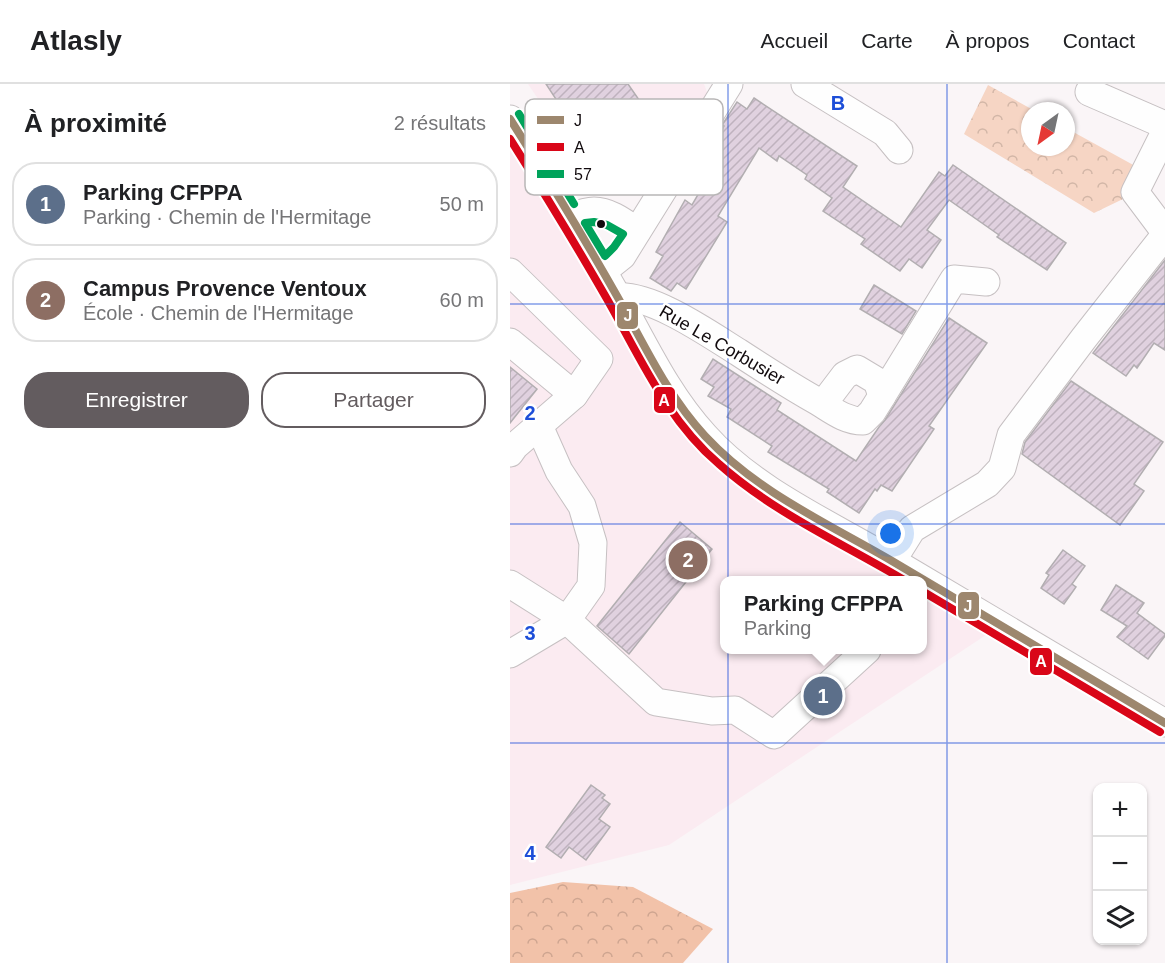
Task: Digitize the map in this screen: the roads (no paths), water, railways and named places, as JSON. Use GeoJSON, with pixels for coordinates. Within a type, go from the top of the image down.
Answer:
{"type":"FeatureCollection","features":[{"type":"Feature","properties":{"kind":"street"},"geometry":{"type":"LineString","coordinates":[[720,99],[729,84]]}},
{"type":"Feature","properties":{"kind":"street"},"geometry":{"type":"LineString","coordinates":[[805,84],[885,133],[899,150]]}},
{"type":"Feature","properties":{"kind":"street"},"geometry":{"type":"LineString","coordinates":[[1089,92],[1165,125]]}},
{"type":"Feature","properties":{"kind":"street"},"geometry":{"type":"LineString","coordinates":[[510,118],[525,143]]}},
{"type":"Feature","properties":{"kind":"street"},"geometry":{"type":"LineString","coordinates":[[892,561],[912,529],[987,484],[1002,468],[1011,435],[1165,233],[1135,192],[1165,132]]}},
{"type":"Feature","properties":{"kind":"street"},"geometry":{"type":"LineString","coordinates":[[557,195],[655,367],[683,410],[705,437],[738,468],[774,494],[892,561],[910,576]]}},
{"type":"Feature","properties":{"kind":"street"},"geometry":{"type":"LineString","coordinates":[[601,270],[622,256],[660,195]]}},
{"type":"Feature","properties":{"kind":"street"},"geometry":{"type":"LineString","coordinates":[[570,217],[594,211],[604,213],[637,231]]}},
{"type":"Feature","properties":{"kind":"street"},"geometry":{"type":"LineString","coordinates":[[510,272],[599,359],[574,395],[515,446],[510,453]]}},
{"type":"Feature","properties":{"kind":"street","name":"Rue Le Corbusier"},"geometry":{"type":"LineString","coordinates":[[617,297],[626,296],[665,309],[697,326],[851,421],[863,421],[872,412],[954,279],[986,282]]}},
{"type":"Feature","properties":{"kind":"street"},"geometry":{"type":"LineString","coordinates":[[510,342],[574,395]]}},
{"type":"Feature","properties":{"kind":"street"},"geometry":{"type":"LineString","coordinates":[[823,404],[845,375],[857,369],[877,381],[882,396]]}},
{"type":"Feature","properties":{"kind":"street"},"geometry":{"type":"LineString","coordinates":[[510,654],[567,620],[591,586],[593,543],[582,506],[559,471],[539,426]]}},
{"type":"Feature","properties":{"kind":"street"},"geometry":{"type":"LineString","coordinates":[[510,584],[567,620],[656,702],[712,711],[735,710],[774,735],[863,654]]}},
{"type":"Feature","properties":{"kind":"street"},"geometry":{"type":"LineString","coordinates":[[927,589],[1165,723]]}},
{"type":"Feature","properties":{"kind":"place","name":"Campus Provence Ventoux"},"geometry":{"type":"Point","coordinates":[688,560]}},
{"type":"Feature","properties":{"kind":"place","name":"Parking CFPPA"},"geometry":{"type":"Point","coordinates":[823,696]}}]}
